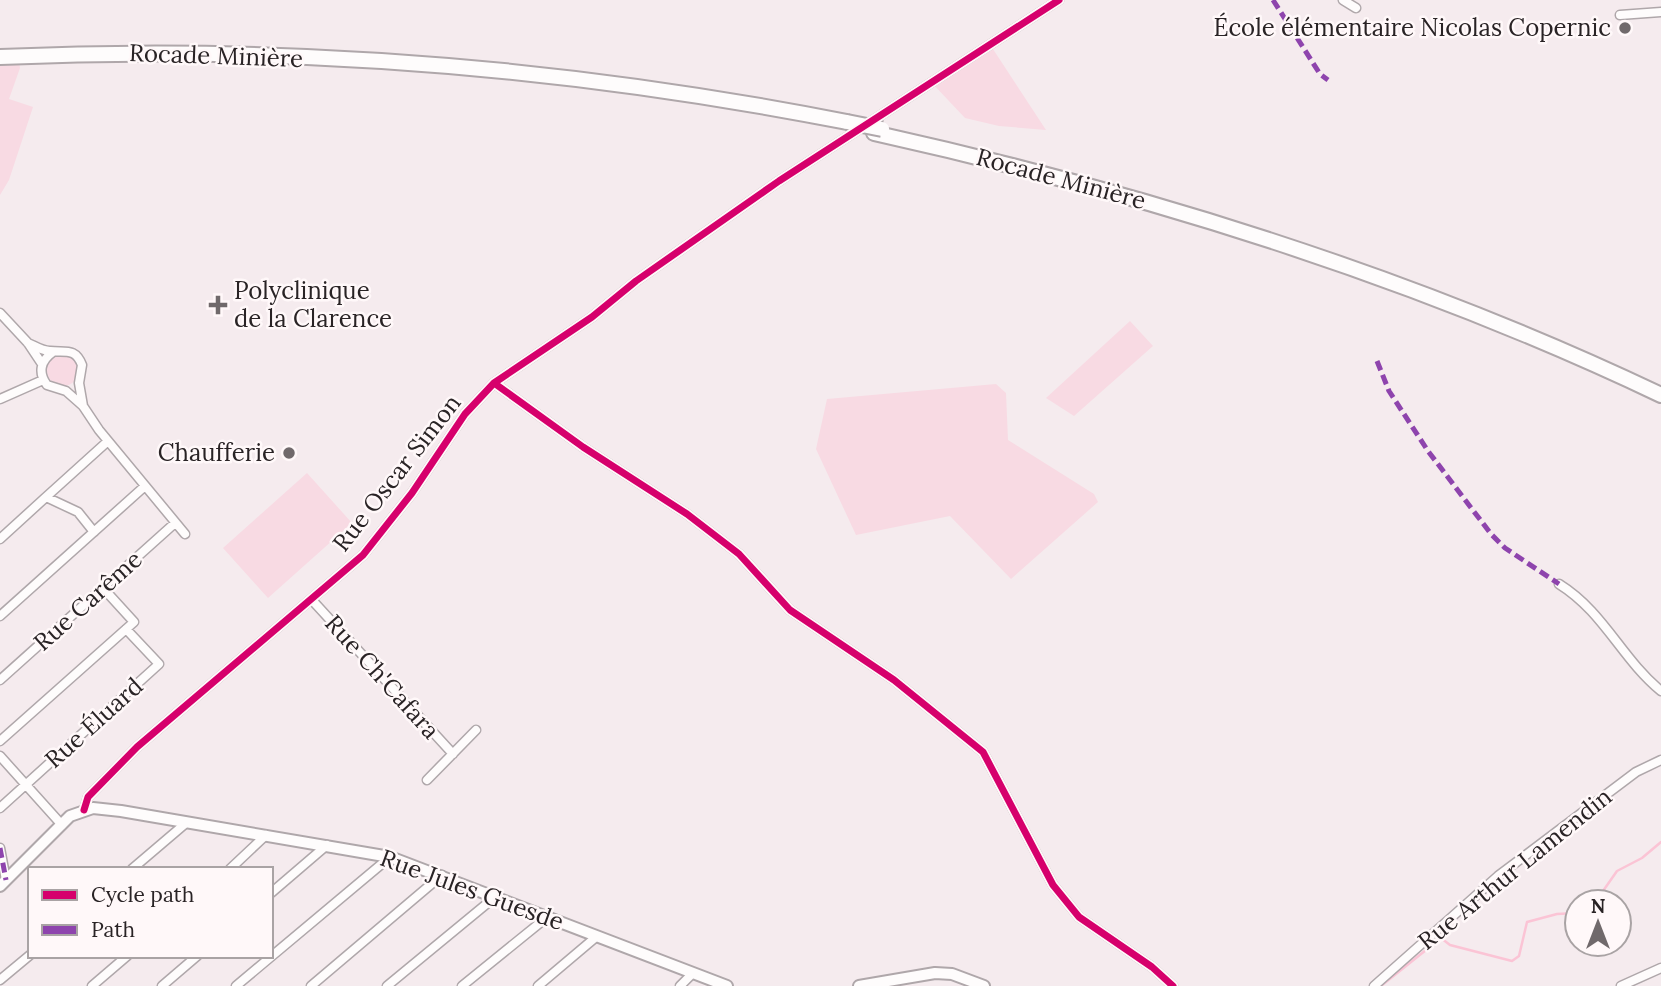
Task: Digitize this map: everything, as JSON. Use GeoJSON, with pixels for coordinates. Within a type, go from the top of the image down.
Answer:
{"type":"FeatureCollection","features":[{"type":"Feature","properties":{"kind":"highway","name":"Rocade Minière"},"geometry":{"type":"LineString","coordinates":[[0,57],[119,53],[287,57],[433,65],[627,90],[845,124],[1041,165],[1275,234],[1453,298],[1661,387]]}},
{"type":"Feature","properties":{"kind":"highway","name":"Rocade Minière"},"geometry":{"type":"LineString","coordinates":[[878,131],[1128,196],[1279,243],[1538,340],[1661,395]]}},
{"type":"Feature","properties":{"kind":"main road","name":"Rue Jules Guesde"},"geometry":{"type":"LineString","coordinates":[[84,810],[121,811],[390,857],[727,986]]}},
{"type":"Feature","properties":{"kind":"main road"},"geometry":{"type":"LineString","coordinates":[[3,883],[62,825],[84,810]]}},
{"type":"Feature","properties":{"kind":"main road"},"geometry":{"type":"LineString","coordinates":[[859,986],[936,973],[952,974],[984,986]]}},
{"type":"Feature","properties":{"kind":"street","name":"Rue Oscar Simon"},"geometry":{"type":"LineString","coordinates":[[84,810],[88,797],[137,747],[354,564],[382,533],[465,414],[494,383],[592,317],[636,281],[837,142],[1059,0]]}},
{"type":"Feature","properties":{"kind":"street"},"geometry":{"type":"LineString","coordinates":[[1343,0],[1356,8]]}},
{"type":"Feature","properties":{"kind":"street"},"geometry":{"type":"LineString","coordinates":[[1620,16],[1661,12]]}},
{"type":"Feature","properties":{"kind":"street"},"geometry":{"type":"LineString","coordinates":[[0,313],[28,343],[42,364],[43,380],[52,389],[65,391],[83,406],[108,441],[185,534]]}},
{"type":"Feature","properties":{"kind":"street"},"geometry":{"type":"LineString","coordinates":[[28,343],[53,352],[66,350],[76,355],[83,372],[79,383],[83,406]]}},
{"type":"Feature","properties":{"kind":"street"},"geometry":{"type":"LineString","coordinates":[[42,364],[53,352]]}},
{"type":"Feature","properties":{"kind":"street"},"geometry":{"type":"LineString","coordinates":[[0,399],[43,380]]}},
{"type":"Feature","properties":{"kind":"street"},"geometry":{"type":"LineString","coordinates":[[65,391],[79,383]]}},
{"type":"Feature","properties":{"kind":"street"},"geometry":{"type":"LineString","coordinates":[[494,383],[583,447],[687,514],[739,554],[790,610],[894,680],[983,752],[1053,885],[1079,917],[1152,967],[1172,986]]}},
{"type":"Feature","properties":{"kind":"street"},"geometry":{"type":"LineString","coordinates":[[0,539],[108,441]]}},
{"type":"Feature","properties":{"kind":"street"},"geometry":{"type":"LineString","coordinates":[[0,616],[145,486]]}},
{"type":"Feature","properties":{"kind":"street"},"geometry":{"type":"LineString","coordinates":[[46,497],[78,512],[94,532]]}},
{"type":"Feature","properties":{"kind":"street","name":"Rue Carême"},"geometry":{"type":"LineString","coordinates":[[0,680],[176,523]]}},
{"type":"Feature","properties":{"kind":"street"},"geometry":{"type":"LineString","coordinates":[[1559,584],[1584,600],[1634,666],[1661,691]]}},
{"type":"Feature","properties":{"kind":"street"},"geometry":{"type":"LineString","coordinates":[[0,741],[134,622],[103,588]]}},
{"type":"Feature","properties":{"kind":"street","name":"Rue Ch'Cafara"},"geometry":{"type":"LineString","coordinates":[[312,600],[453,754]]}},
{"type":"Feature","properties":{"kind":"street","name":"Rue Éluard"},"geometry":{"type":"LineString","coordinates":[[26,785],[159,664],[126,629]]}},
{"type":"Feature","properties":{"kind":"street","name":"Rue Ch'Cafara"},"geometry":{"type":"LineString","coordinates":[[427,780],[476,730]]}},
{"type":"Feature","properties":{"kind":"street"},"geometry":{"type":"LineString","coordinates":[[0,756],[62,825]]}},
{"type":"Feature","properties":{"kind":"street","name":"Rue Arthur Lamendin"},"geometry":{"type":"LineString","coordinates":[[1374,986],[1498,876],[1636,772],[1661,760]]}},
{"type":"Feature","properties":{"kind":"street"},"geometry":{"type":"LineString","coordinates":[[0,808],[26,785]]}},
{"type":"Feature","properties":{"kind":"street"},"geometry":{"type":"LineString","coordinates":[[134,867],[186,822]]}},
{"type":"Feature","properties":{"kind":"street"},"geometry":{"type":"LineString","coordinates":[[232,867],[266,835]]}},
{"type":"Feature","properties":{"kind":"street"},"geometry":{"type":"LineString","coordinates":[[273,891],[327,845]]}},
{"type":"Feature","properties":{"kind":"street"},"geometry":{"type":"LineString","coordinates":[[0,848],[3,883]]}},
{"type":"Feature","properties":{"kind":"street"},"geometry":{"type":"LineString","coordinates":[[273,955],[390,857]]}},
{"type":"Feature","properties":{"kind":"street"},"geometry":{"type":"LineString","coordinates":[[311,986],[442,875]]}},
{"type":"Feature","properties":{"kind":"street"},"geometry":{"type":"LineString","coordinates":[[387,986],[495,897]]}},
{"type":"Feature","properties":{"kind":"street"},"geometry":{"type":"LineString","coordinates":[[462,986],[546,918]]}},
{"type":"Feature","properties":{"kind":"street"},"geometry":{"type":"LineString","coordinates":[[538,986],[596,937]]}},
{"type":"Feature","properties":{"kind":"street"},"geometry":{"type":"LineString","coordinates":[[0,979],[28,957]]}},
{"type":"Feature","properties":{"kind":"street"},"geometry":{"type":"LineString","coordinates":[[92,986],[125,958]]}},
{"type":"Feature","properties":{"kind":"street"},"geometry":{"type":"LineString","coordinates":[[162,986],[195,958]]}},
{"type":"Feature","properties":{"kind":"street"},"geometry":{"type":"LineString","coordinates":[[236,986],[269,958]]}},
{"type":"Feature","properties":{"kind":"street"},"geometry":{"type":"LineString","coordinates":[[1621,986],[1661,968]]}},
{"type":"Feature","properties":{"kind":"street"},"geometry":{"type":"LineString","coordinates":[[680,986],[692,974]]}},
{"type":"Feature","properties":{"kind":"shaded area"},"geometry":{"type":"Polygon","coordinates":[[[989,43],[1046,130],[999,126],[965,118],[931,82],[989,43]]]}},
{"type":"Feature","properties":{"kind":"shaded area"},"geometry":{"type":"Polygon","coordinates":[[[19,61],[20,68],[9,99],[33,107],[9,180],[0,195],[0,62],[19,61]]]}},
{"type":"Feature","properties":{"kind":"shaded area"},"geometry":{"type":"Polygon","coordinates":[[[1130,321],[1153,346],[1074,416],[1046,398],[1130,321]]]}},
{"type":"Feature","properties":{"kind":"shaded area"},"geometry":{"type":"Polygon","coordinates":[[[63,354],[74,359],[79,370],[74,381],[63,386],[52,381],[47,370],[52,359],[63,354]]]}},
{"type":"Feature","properties":{"kind":"shaded area"},"geometry":{"type":"Polygon","coordinates":[[[996,384],[1006,393],[1008,440],[1094,494],[1098,502],[1011,579],[950,516],[856,535],[816,449],[827,399],[996,384]]]}},
{"type":"Feature","properties":{"kind":"shaded area"},"geometry":{"type":"Polygon","coordinates":[[[307,473],[352,523],[268,598],[223,548],[307,473]]]}},
{"type":"Feature","properties":{"kind":"waterway"},"geometry":{"type":"LineString","coordinates":[[1605,888],[1617,871],[1642,858],[1661,842]]}},
{"type":"Feature","properties":{"kind":"waterway"},"geometry":{"type":"LineString","coordinates":[[1381,986],[1441,938],[1450,945],[1512,961],[1519,956],[1527,922],[1563,914]]}},
{"type":"Feature","properties":{"kind":"marked path"},"geometry":{"type":"LineString","coordinates":[[1273,0],[1320,74],[1328,80]]}},
{"type":"Feature","properties":{"kind":"marked path"},"geometry":{"type":"LineString","coordinates":[[1377,361],[1389,391],[1428,451],[1491,534],[1505,548],[1559,584]]}},
{"type":"Feature","properties":{"kind":"marked path"},"geometry":{"type":"LineString","coordinates":[[0,848],[6,880]]}},
{"type":"Feature","properties":{"kind":"cycle path"},"geometry":{"type":"LineString","coordinates":[[84,810],[88,797],[137,747],[363,555],[412,493],[465,414],[494,383],[592,317],[636,281],[779,181],[1059,0]]}},
{"type":"Feature","properties":{"kind":"cycle path"},"geometry":{"type":"LineString","coordinates":[[494,383],[583,447],[687,514],[739,554],[790,610],[894,680],[983,752],[1053,885],[1079,917],[1152,967],[1173,986]]}},
{"type":"Feature","properties":{"kind":"place","name":"École élémentaire Nicolas Copernic"},"geometry":{"type":"Point","coordinates":[1625,28]}},
{"type":"Feature","properties":{"kind":"place","name":"Polyclinique de la Clarence"},"geometry":{"type":"Point","coordinates":[218,305]}},
{"type":"Feature","properties":{"kind":"place","name":"Chaufferie"},"geometry":{"type":"Point","coordinates":[289,453]}}]}
